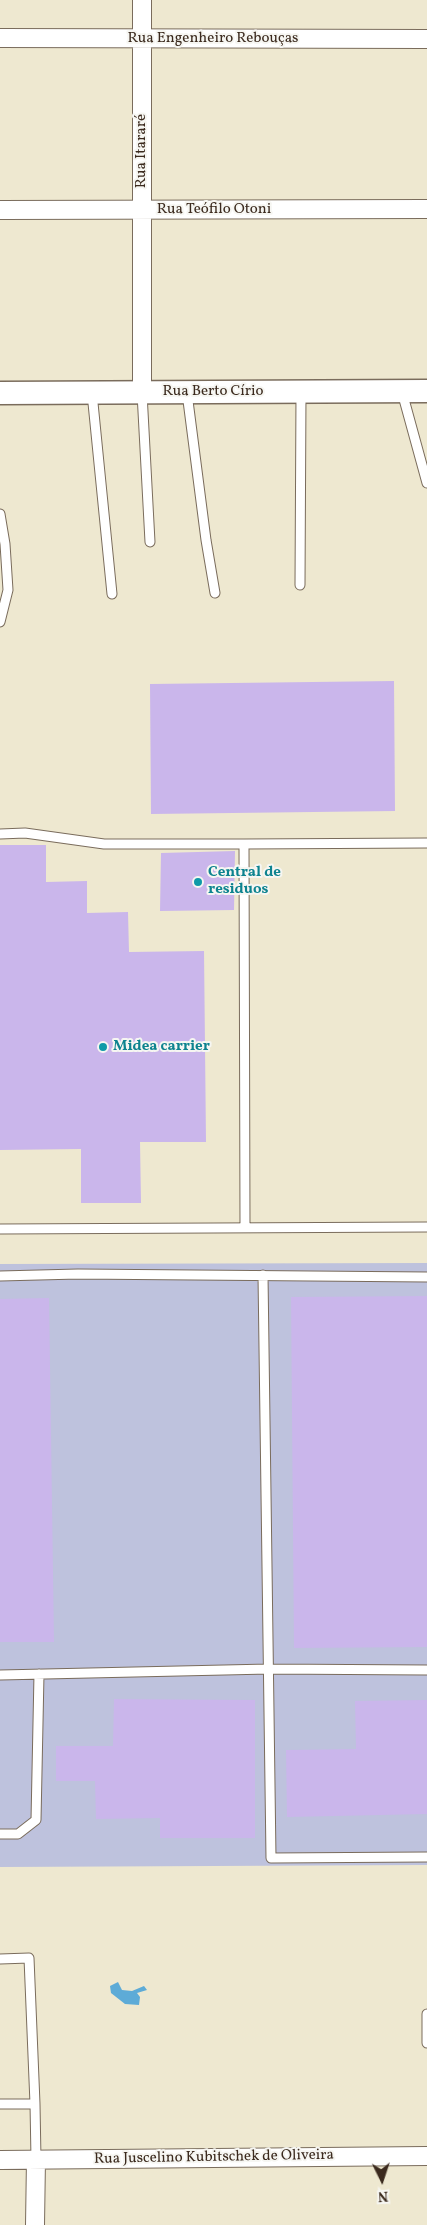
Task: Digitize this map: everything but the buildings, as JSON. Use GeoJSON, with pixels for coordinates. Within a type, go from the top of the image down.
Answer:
{"type":"FeatureCollection","features":[{"type":"Feature","properties":{"kind":"street","name":"Rua Itararé"},"geometry":{"type":"LineString","coordinates":[[142,0],[142,393]]}},
{"type":"Feature","properties":{"kind":"street","name":"Rua Engenheiro Rebouças"},"geometry":{"type":"LineString","coordinates":[[0,38],[427,39]]}},
{"type":"Feature","properties":{"kind":"street","name":"Rua Teófilo Otoni"},"geometry":{"type":"LineString","coordinates":[[0,210],[427,209]]}},
{"type":"Feature","properties":{"kind":"street","name":"Rua Berto Círio"},"geometry":{"type":"LineString","coordinates":[[0,394],[427,391]]}},
{"type":"Feature","properties":{"kind":"street","name":"Rua Juscelino Kubitschek de Oliveira"},"geometry":{"type":"LineString","coordinates":[[0,2160],[427,2156]]}},
{"type":"Feature","properties":{"kind":"street"},"geometry":{"type":"LineString","coordinates":[[36,2160],[36,2225]]}},
{"type":"Feature","properties":{"kind":"lane"},"geometry":{"type":"LineString","coordinates":[[402,391],[427,483]]}},
{"type":"Feature","properties":{"kind":"lane"},"geometry":{"type":"LineString","coordinates":[[187,392],[206,540],[215,593]]}},
{"type":"Feature","properties":{"kind":"lane"},"geometry":{"type":"LineString","coordinates":[[300,585],[301,392]]}},
{"type":"Feature","properties":{"kind":"lane"},"geometry":{"type":"LineString","coordinates":[[92,393],[112,594]]}},
{"type":"Feature","properties":{"kind":"lane"},"geometry":{"type":"LineString","coordinates":[[142,393],[150,542]]}},
{"type":"Feature","properties":{"kind":"lane"},"geometry":{"type":"LineString","coordinates":[[0,514],[5,544],[8,590],[0,622]]}},
{"type":"Feature","properties":{"kind":"lane"},"geometry":{"type":"LineString","coordinates":[[0,834],[25,833],[104,844],[427,843]]}},
{"type":"Feature","properties":{"kind":"lane"},"geometry":{"type":"LineString","coordinates":[[244,844],[244,1227]]}},
{"type":"Feature","properties":{"kind":"lane"},"geometry":{"type":"LineString","coordinates":[[0,1228],[427,1227]]}},
{"type":"Feature","properties":{"kind":"lane"},"geometry":{"type":"LineString","coordinates":[[263,1275],[271,1858],[427,1858]]}},
{"type":"Feature","properties":{"kind":"lane"},"geometry":{"type":"LineString","coordinates":[[0,1276],[263,1275],[427,1277]]}},
{"type":"Feature","properties":{"kind":"lane"},"geometry":{"type":"LineString","coordinates":[[0,1675],[269,1669],[427,1670]]}},
{"type":"Feature","properties":{"kind":"lane"},"geometry":{"type":"LineString","coordinates":[[0,1834],[18,1834],[36,1820],[39,1674]]}},
{"type":"Feature","properties":{"kind":"lane"},"geometry":{"type":"LineString","coordinates":[[0,1959],[30,1958],[36,2160]]}},
{"type":"Feature","properties":{"kind":"lane"},"geometry":{"type":"LineString","coordinates":[[427,2014],[427,2043]]}},
{"type":"Feature","properties":{"kind":"lane"},"geometry":{"type":"LineString","coordinates":[[0,2104],[35,2104]]}},
{"type":"Feature","properties":{"kind":"shaded area"},"geometry":{"type":"Polygon","coordinates":[[[427,1263],[427,1865],[0,1867],[0,1264],[427,1263]]]}},
{"type":"Feature","properties":{"kind":"water"},"geometry":{"type":"Polygon","coordinates":[[[118,1982],[122,1990],[132,1991],[144,1986],[147,1990],[137,1993],[140,1997],[139,2005],[125,2004],[111,1993],[110,1986],[118,1982]]]}},
{"type":"Feature","properties":{"kind":"place","name":"Central de residuos"},"geometry":{"type":"Point","coordinates":[198,882]}},
{"type":"Feature","properties":{"kind":"place","name":"Midea carrier"},"geometry":{"type":"Point","coordinates":[103,1047]}}]}
